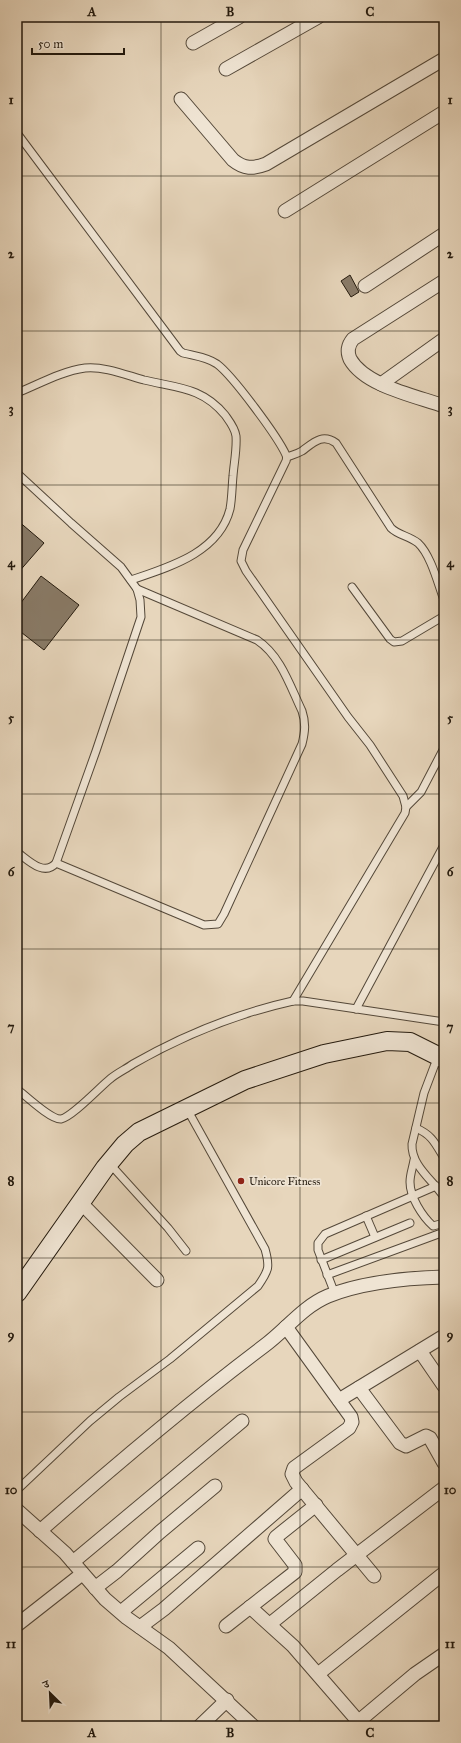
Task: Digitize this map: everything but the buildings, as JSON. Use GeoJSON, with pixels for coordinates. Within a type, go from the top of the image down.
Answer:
{"type":"FeatureCollection","features":[{"type":"Feature","properties":{"kind":"street"},"geometry":{"type":"LineString","coordinates":[[193,43],[239,17]]}},
{"type":"Feature","properties":{"kind":"street"},"geometry":{"type":"LineString","coordinates":[[226,69],[318,17]]}},
{"type":"Feature","properties":{"kind":"street"},"geometry":{"type":"LineString","coordinates":[[181,99],[233,160],[240,165],[255,168],[266,164],[444,59]]}},
{"type":"Feature","properties":{"kind":"street"},"geometry":{"type":"LineString","coordinates":[[285,211],[444,112]]}},
{"type":"Feature","properties":{"kind":"street"},"geometry":{"type":"LineString","coordinates":[[365,286],[444,234]]}},
{"type":"Feature","properties":{"kind":"street"},"geometry":{"type":"LineString","coordinates":[[444,281],[350,342],[349,356],[360,372],[381,384],[444,406]]}},
{"type":"Feature","properties":{"kind":"street"},"geometry":{"type":"LineString","coordinates":[[381,384],[444,339]]}},
{"type":"Feature","properties":{"kind":"street"},"geometry":{"type":"LineString","coordinates":[[17,1293],[109,1163],[125,1144],[139,1132],[245,1080],[324,1054],[387,1041],[410,1042],[441,1058]]}},
{"type":"Feature","properties":{"kind":"street"},"geometry":{"type":"LineString","coordinates":[[81,1203],[157,1280]]}},
{"type":"Feature","properties":{"kind":"street"},"geometry":{"type":"LineString","coordinates":[[40,1530],[184,1408],[265,1346],[312,1305],[335,1294],[375,1284],[444,1277]]}},
{"type":"Feature","properties":{"kind":"street"},"geometry":{"type":"LineString","coordinates":[[286,1327],[351,1417],[352,1422],[349,1428],[294,1468],[292,1474],[296,1482],[374,1576]]}},
{"type":"Feature","properties":{"kind":"street"},"geometry":{"type":"LineString","coordinates":[[339,1400],[444,1336]]}},
{"type":"Feature","properties":{"kind":"street"},"geometry":{"type":"LineString","coordinates":[[420,1351],[444,1386]]}},
{"type":"Feature","properties":{"kind":"street"},"geometry":{"type":"LineString","coordinates":[[359,1388],[400,1443],[406,1446],[426,1436],[430,1438],[444,1463]]}},
{"type":"Feature","properties":{"kind":"street"},"geometry":{"type":"LineString","coordinates":[[73,1562],[242,1421]]}},
{"type":"Feature","properties":{"kind":"street"},"geometry":{"type":"LineString","coordinates":[[95,1588],[117,1571],[160,1532],[215,1486]]}},
{"type":"Feature","properties":{"kind":"street"},"geometry":{"type":"LineString","coordinates":[[140,1627],[164,1608],[302,1488]]}},
{"type":"Feature","properties":{"kind":"street"},"geometry":{"type":"LineString","coordinates":[[270,1624],[444,1488]]}},
{"type":"Feature","properties":{"kind":"street"},"geometry":{"type":"LineString","coordinates":[[226,1626],[295,1572],[295,1565],[275,1540],[276,1537],[316,1505]]}},
{"type":"Feature","properties":{"kind":"street"},"geometry":{"type":"LineString","coordinates":[[17,1510],[73,1562],[95,1588],[120,1612],[169,1648],[227,1700],[253,1726]]}},
{"type":"Feature","properties":{"kind":"street"},"geometry":{"type":"LineString","coordinates":[[120,1612],[198,1548]]}},
{"type":"Feature","properties":{"kind":"street"},"geometry":{"type":"LineString","coordinates":[[318,1674],[444,1573]]}},
{"type":"Feature","properties":{"kind":"street"},"geometry":{"type":"LineString","coordinates":[[17,1625],[82,1574]]}},
{"type":"Feature","properties":{"kind":"street"},"geometry":{"type":"LineString","coordinates":[[250,1607],[270,1624],[318,1674],[356,1723],[415,1674],[444,1654]]}},
{"type":"Feature","properties":{"kind":"street"},"geometry":{"type":"LineString","coordinates":[[203,1725],[227,1700]]}},
{"type":"Feature","properties":{"kind":"lane"},"geometry":{"type":"LineString","coordinates":[[17,133],[180,351],[202,357],[223,369],[267,426],[287,457]]}},
{"type":"Feature","properties":{"kind":"lane"},"geometry":{"type":"LineString","coordinates":[[17,393],[66,373],[91,368],[168,384],[202,394],[212,401],[230,421],[234,429],[236,443],[230,508],[223,526],[201,550],[191,557],[173,566],[131,580]]}},
{"type":"Feature","properties":{"kind":"lane"},"geometry":{"type":"LineString","coordinates":[[293,1001],[405,814],[406,807],[403,796],[370,745],[348,717],[257,587],[241,561],[242,550],[287,457],[301,451],[322,438],[328,438],[336,443],[387,523],[395,532],[418,544],[422,549],[431,564],[444,600]]}},
{"type":"Feature","properties":{"kind":"lane"},"geometry":{"type":"LineString","coordinates":[[17,473],[121,567],[137,589],[140,600],[141,617],[91,766],[56,863],[53,867],[43,869],[17,852]]}},
{"type":"Feature","properties":{"kind":"lane"},"geometry":{"type":"LineString","coordinates":[[352,587],[390,639],[394,642],[402,641],[444,616]]}},
{"type":"Feature","properties":{"kind":"lane"},"geometry":{"type":"LineString","coordinates":[[56,863],[204,925],[218,924],[224,914],[303,739],[305,720],[302,711],[278,662],[266,646],[257,640],[137,589]]}},
{"type":"Feature","properties":{"kind":"lane"},"geometry":{"type":"LineString","coordinates":[[406,807],[421,792],[444,748]]}},
{"type":"Feature","properties":{"kind":"lane"},"geometry":{"type":"LineString","coordinates":[[356,1009],[444,845]]}},
{"type":"Feature","properties":{"kind":"lane"},"geometry":{"type":"LineString","coordinates":[[17,1089],[51,1116],[60,1119],[64,1118],[73,1112],[111,1078],[151,1055],[215,1025],[293,1001],[303,1001],[444,1022]]}},
{"type":"Feature","properties":{"kind":"lane"},"geometry":{"type":"LineString","coordinates":[[441,1058],[424,1093],[412,1144],[414,1160],[410,1180],[413,1196],[428,1221],[433,1226],[444,1223]]}},
{"type":"Feature","properties":{"kind":"lane"},"geometry":{"type":"LineString","coordinates":[[17,1490],[90,1421],[119,1397],[170,1359],[258,1286],[268,1271],[268,1261],[265,1249],[186,1109]]}},
{"type":"Feature","properties":{"kind":"lane"},"geometry":{"type":"LineString","coordinates":[[416,1128],[427,1132],[444,1158]]}},
{"type":"Feature","properties":{"kind":"lane"},"geometry":{"type":"LineString","coordinates":[[414,1160],[444,1197]]}},
{"type":"Feature","properties":{"kind":"lane"},"geometry":{"type":"LineString","coordinates":[[109,1163],[168,1228],[186,1251]]}},
{"type":"Feature","properties":{"kind":"lane"},"geometry":{"type":"LineString","coordinates":[[335,1294],[318,1250],[318,1243],[321,1238],[325,1234],[436,1186]]}},
{"type":"Feature","properties":{"kind":"lane"},"geometry":{"type":"LineString","coordinates":[[366,1216],[375,1237]]}},
{"type":"Feature","properties":{"kind":"lane"},"geometry":{"type":"LineString","coordinates":[[322,1260],[410,1223]]}},
{"type":"Feature","properties":{"kind":"lane"},"geometry":{"type":"LineString","coordinates":[[327,1275],[444,1232]]}},
{"type":"Feature","properties":{"kind":"place","name":"Unicore Fitness"},"geometry":{"type":"Point","coordinates":[241,1181]}}]}
